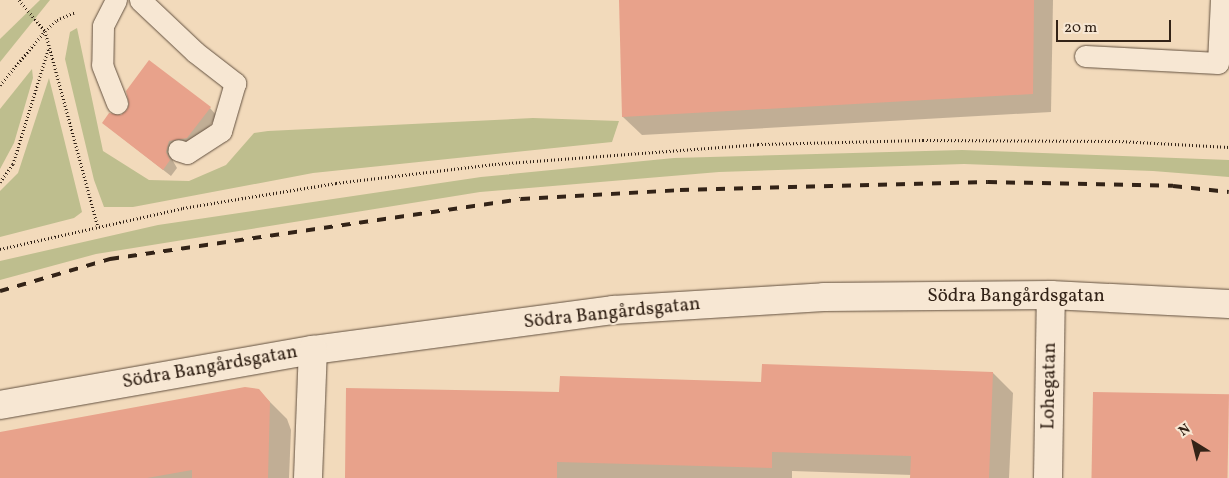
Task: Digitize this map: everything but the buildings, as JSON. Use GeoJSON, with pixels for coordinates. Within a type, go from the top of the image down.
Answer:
{"type":"FeatureCollection","features":[{"type":"Feature","properties":{"kind":"street","name":"Södra Bangårdsgatan"},"geometry":{"type":"LineString","coordinates":[[0,405],[313,350],[613,310],[824,297],[1052,295],[1229,304]]}},
{"type":"Feature","properties":{"kind":"street","name":"Lohegatan"},"geometry":{"type":"LineString","coordinates":[[1048,478],[1052,295]]}},
{"type":"Feature","properties":{"kind":"street"},"geometry":{"type":"LineString","coordinates":[[308,478],[313,350]]}},
{"type":"Feature","properties":{"kind":"lane"},"geometry":{"type":"LineString","coordinates":[[116,0],[103,26],[102,65],[117,103]]}},
{"type":"Feature","properties":{"kind":"lane"},"geometry":{"type":"LineString","coordinates":[[140,0],[195,52],[235,84],[221,131],[187,153],[178,150]]}},
{"type":"Feature","properties":{"kind":"lane"},"geometry":{"type":"LineString","coordinates":[[1085,56],[1218,63],[1221,0]]}},
{"type":"Feature","properties":{"kind":"path"},"geometry":{"type":"LineString","coordinates":[[19,0],[45,31],[98,227]]}},
{"type":"Feature","properties":{"kind":"path"},"geometry":{"type":"LineString","coordinates":[[0,85],[45,31],[80,7]]}},
{"type":"Feature","properties":{"kind":"path"},"geometry":{"type":"LineString","coordinates":[[0,182],[13,164],[49,46]]}},
{"type":"Feature","properties":{"kind":"path"},"geometry":{"type":"LineString","coordinates":[[0,250],[183,208],[336,183],[495,164],[678,149],[923,140],[1118,141],[1229,147]]}},
{"type":"Feature","properties":{"kind":"green space"},"geometry":{"type":"Polygon","coordinates":[[[40,0],[50,0],[0,62],[0,39],[40,0]]]}},
{"type":"Feature","properties":{"kind":"green space"},"geometry":{"type":"Polygon","coordinates":[[[77,28],[103,151],[149,180],[189,181],[226,165],[254,133],[268,131],[533,118],[619,121],[612,142],[313,173],[133,207],[104,207],[94,180],[65,59],[70,32],[77,28]]]}},
{"type":"Feature","properties":{"kind":"green space"},"geometry":{"type":"Polygon","coordinates":[[[32,69],[33,78],[14,143],[0,169],[0,109],[32,69]]]}},
{"type":"Feature","properties":{"kind":"green space"},"geometry":{"type":"Polygon","coordinates":[[[49,78],[82,212],[74,218],[0,237],[0,191],[18,173],[49,78]]]}},
{"type":"Feature","properties":{"kind":"green space"},"geometry":{"type":"Polygon","coordinates":[[[962,150],[1229,160],[1229,177],[1153,171],[964,164],[719,172],[480,192],[96,254],[0,280],[0,261],[158,225],[481,177],[674,158],[962,150]]]}},
{"type":"Feature","properties":{"kind":"railway"},"geometry":{"type":"LineString","coordinates":[[0,291],[110,259],[521,199],[680,190],[988,182],[1173,186],[1229,192]]}}]}
